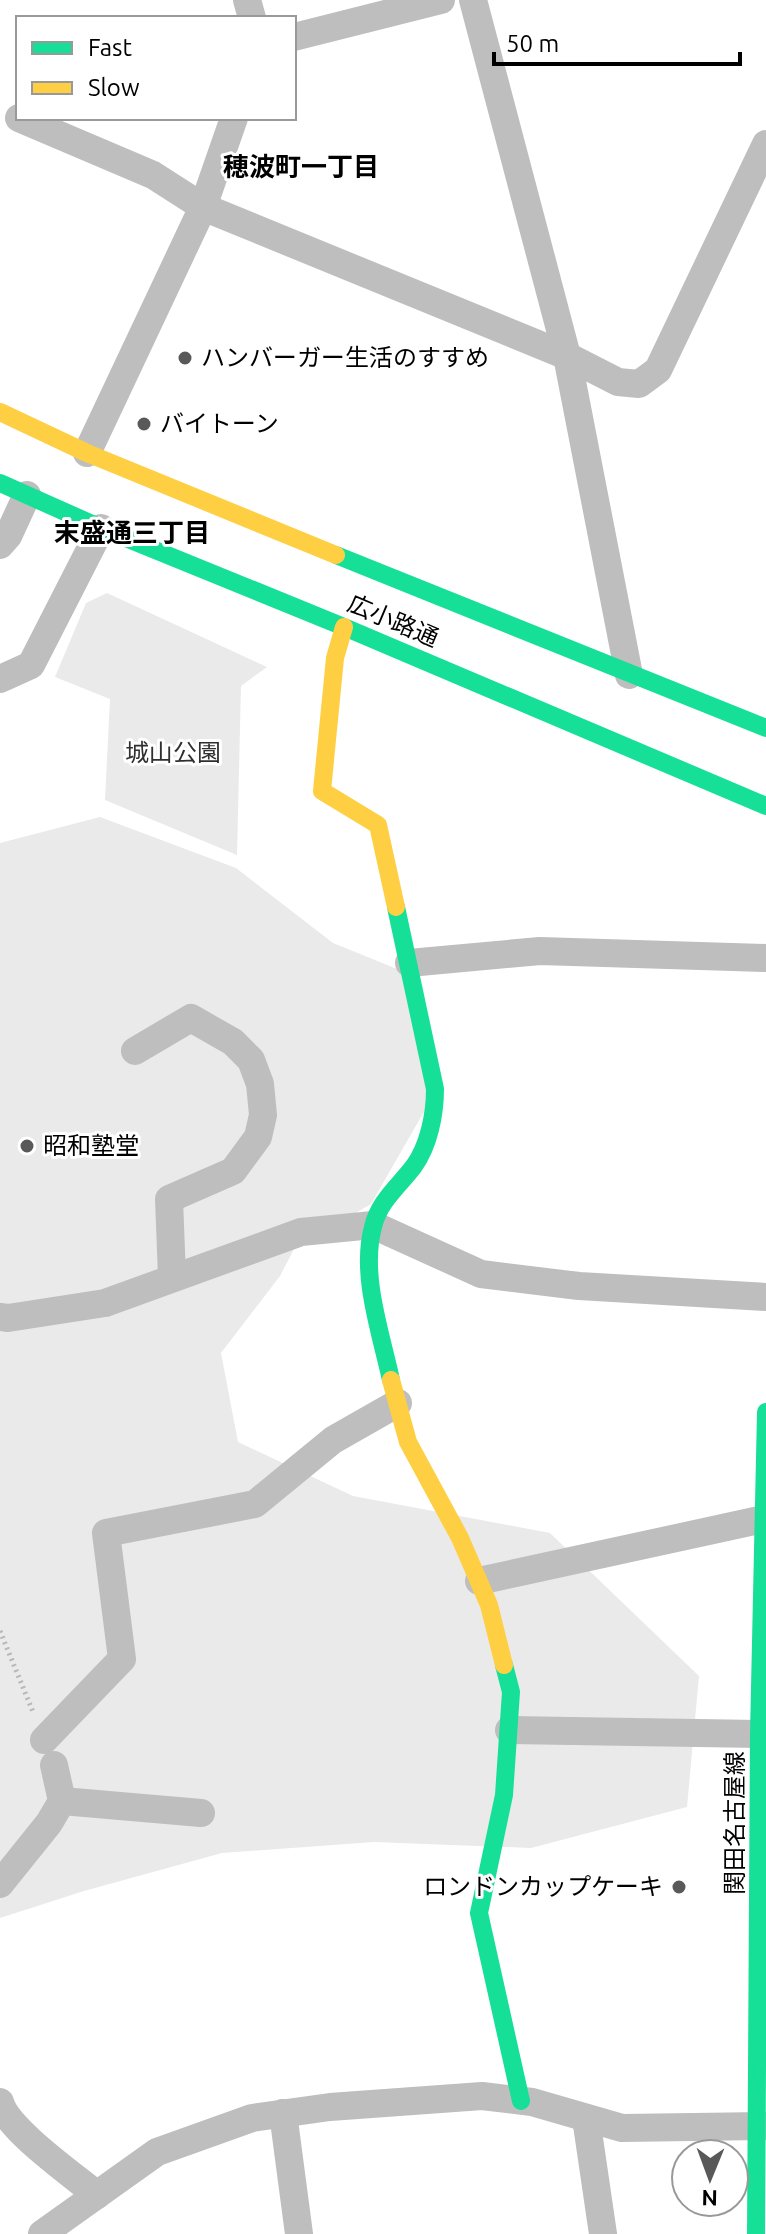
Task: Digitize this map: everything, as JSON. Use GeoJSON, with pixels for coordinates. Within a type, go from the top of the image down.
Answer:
{"type":"FeatureCollection","features":[{"type":"Feature","properties":{"kind":"main road","name":"広小路通"},"geometry":{"type":"LineString","coordinates":[[0,412],[87,453],[766,728]]}},
{"type":"Feature","properties":{"kind":"main road","name":"広小路通"},"geometry":{"type":"LineString","coordinates":[[0,483],[766,806]]}},
{"type":"Feature","properties":{"kind":"main road"},"geometry":{"type":"LineString","coordinates":[[344,627],[335,658],[322,791],[378,825],[435,1089],[435,1115],[416,1163],[387,1196],[373,1225],[369,1252],[373,1295],[408,1442],[460,1538],[489,1605],[511,1692],[504,1795],[479,1913],[521,2101]]}},
{"type":"Feature","properties":{"kind":"main road","name":"関田名古屋線"},"geometry":{"type":"LineString","coordinates":[[756,2234],[762,2126],[759,1734],[764,1640],[766,1412]]}},
{"type":"Feature","properties":{"kind":"street"},"geometry":{"type":"LineString","coordinates":[[296,36],[441,0]]}},
{"type":"Feature","properties":{"kind":"street"},"geometry":{"type":"LineString","coordinates":[[473,0],[567,356],[629,675]]}},
{"type":"Feature","properties":{"kind":"street"},"geometry":{"type":"LineString","coordinates":[[23,120],[153,175],[203,207],[567,356],[618,382],[639,384],[658,370],[766,144]]}},
{"type":"Feature","properties":{"kind":"street"},"geometry":{"type":"LineString","coordinates":[[87,453],[203,207],[233,120]]}},
{"type":"Feature","properties":{"kind":"street"},"geometry":{"type":"LineString","coordinates":[[0,545],[8,536],[27,495]]}},
{"type":"Feature","properties":{"kind":"street"},"geometry":{"type":"LineString","coordinates":[[0,679],[31,665],[101,528]]}},
{"type":"Feature","properties":{"kind":"street"},"geometry":{"type":"LineString","coordinates":[[409,963],[540,951],[766,958]]}},
{"type":"Feature","properties":{"kind":"street"},"geometry":{"type":"LineString","coordinates":[[135,1051],[191,1018],[233,1042],[251,1060],[260,1084],[263,1115],[258,1137],[233,1171],[169,1199],[172,1277]]}},
{"type":"Feature","properties":{"kind":"street"},"geometry":{"type":"LineString","coordinates":[[0,1317],[105,1303],[301,1232],[373,1225],[481,1274],[579,1286],[766,1297]]}},
{"type":"Feature","properties":{"kind":"street"},"geometry":{"type":"LineString","coordinates":[[0,1884],[49,1823],[62,1801],[49,1752],[122,1659],[106,1533],[255,1504],[333,1440],[398,1403]]}},
{"type":"Feature","properties":{"kind":"street"},"geometry":{"type":"LineString","coordinates":[[479,1581],[764,1519]]}},
{"type":"Feature","properties":{"kind":"street"},"geometry":{"type":"LineString","coordinates":[[509,1730],[759,1734]]}},
{"type":"Feature","properties":{"kind":"street"},"geometry":{"type":"LineString","coordinates":[[62,1801],[201,1813]]}},
{"type":"Feature","properties":{"kind":"street"},"geometry":{"type":"LineString","coordinates":[[55,2230],[157,2152],[252,2118],[283,2113],[482,2096],[521,2101],[622,2128],[762,2126]]}},
{"type":"Feature","properties":{"kind":"street"},"geometry":{"type":"LineString","coordinates":[[0,2102],[0,2107],[16,2127],[97,2195]]}},
{"type":"Feature","properties":{"kind":"street"},"geometry":{"type":"LineString","coordinates":[[283,2113],[299,2234]]}},
{"type":"Feature","properties":{"kind":"street"},"geometry":{"type":"LineString","coordinates":[[586,2118],[603,2234]]}},
{"type":"Feature","properties":{"kind":"path"},"geometry":{"type":"LineString","coordinates":[[0,1631],[49,1752]]}},
{"type":"Feature","properties":{"kind":"green space","name":"城山公園"},"geometry":{"type":"Polygon","coordinates":[[[107,593],[267,667],[241,686],[237,855],[105,800],[110,699],[55,677],[86,603],[107,593]]]}},
{"type":"Feature","properties":{"kind":"green space"},"geometry":{"type":"Polygon","coordinates":[[[100,817],[236,868],[333,943],[402,971],[429,1103],[371,1204],[294,1249],[280,1276],[221,1353],[238,1442],[353,1496],[550,1533],[699,1676],[687,1807],[531,1848],[374,1842],[222,1853],[0,1918],[0,843],[100,817]]]}},
{"type":"Feature","properties":{"kind":"traffic: fast"},"geometry":{"type":"LineString","coordinates":[[0,483],[766,806]]}},
{"type":"Feature","properties":{"kind":"traffic: fast"},"geometry":{"type":"LineString","coordinates":[[336,555],[766,728]]}},
{"type":"Feature","properties":{"kind":"traffic: fast"},"geometry":{"type":"LineString","coordinates":[[391,1380],[373,1304],[370,1245],[380,1209],[424,1149],[432,1119],[435,1089],[396,907]]}},
{"type":"Feature","properties":{"kind":"traffic: fast"},"geometry":{"type":"LineString","coordinates":[[756,2234],[759,1734],[766,1412]]}},
{"type":"Feature","properties":{"kind":"traffic: fast"},"geometry":{"type":"LineString","coordinates":[[504,1665],[511,1692],[504,1795],[479,1913],[521,2101]]}},
{"type":"Feature","properties":{"kind":"traffic: slow"},"geometry":{"type":"LineString","coordinates":[[0,412],[87,453],[336,555]]}},
{"type":"Feature","properties":{"kind":"traffic: slow"},"geometry":{"type":"LineString","coordinates":[[344,627],[335,658],[322,791],[378,825],[396,907]]}},
{"type":"Feature","properties":{"kind":"traffic: slow"},"geometry":{"type":"LineString","coordinates":[[391,1380],[408,1442],[460,1538],[489,1605],[504,1665]]}},
{"type":"Feature","properties":{"kind":"place","name":"ハンバーガー生活のすすめ"},"geometry":{"type":"Point","coordinates":[185,358]}},
{"type":"Feature","properties":{"kind":"place","name":"バイトーン"},"geometry":{"type":"Point","coordinates":[144,424]}},
{"type":"Feature","properties":{"kind":"place","name":"昭和塾堂"},"geometry":{"type":"Point","coordinates":[27,1146]}},
{"type":"Feature","properties":{"kind":"place","name":"ロンドンカップケーキ"},"geometry":{"type":"Point","coordinates":[679,1887]}},
{"type":"Feature","properties":{"kind":"district","name":"穂波町一丁目"},"geometry":{"type":"Point","coordinates":[301,167]}},
{"type":"Feature","properties":{"kind":"district","name":"末盛通三丁目"},"geometry":{"type":"Point","coordinates":[132,533]}}]}
